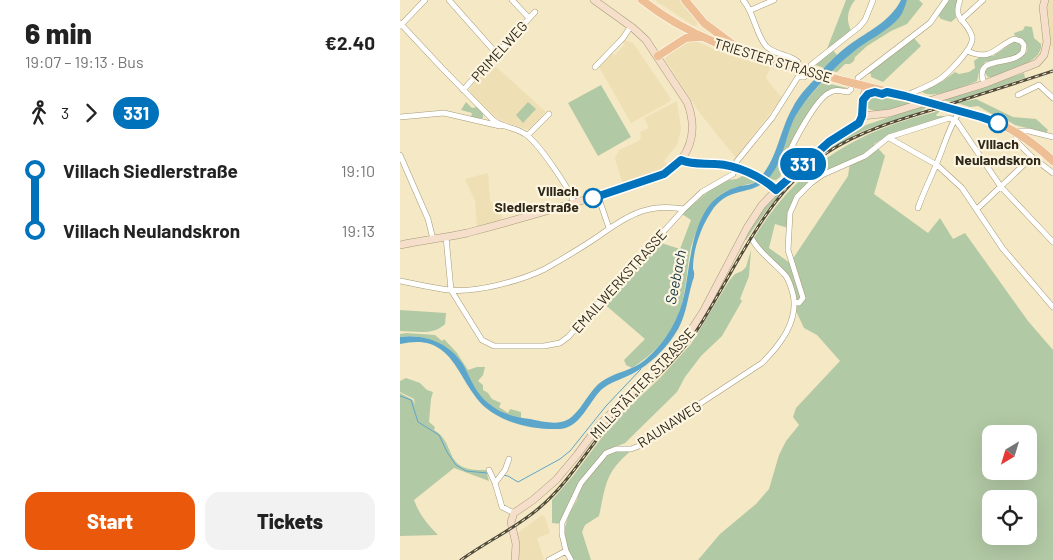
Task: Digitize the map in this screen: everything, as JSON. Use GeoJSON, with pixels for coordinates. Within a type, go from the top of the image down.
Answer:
{"type":"FeatureCollection","features":[{"type":"Feature","properties":{"kind":"main road","name":"TRIESTER STRASSE"},"geometry":{"type":"LineString","coordinates":[[642,0],[666,17],[702,37],[747,54],[775,63],[861,83],[887,92],[953,108],[998,123],[1053,161]]}},
{"type":"Feature","properties":{"kind":"main road"},"geometry":{"type":"LineString","coordinates":[[685,0],[704,23],[747,54]]}},
{"type":"Feature","properties":{"kind":"main road"},"geometry":{"type":"LineString","coordinates":[[666,17],[681,32],[678,42]]}},
{"type":"Feature","properties":{"kind":"main road"},"geometry":{"type":"LineString","coordinates":[[658,56],[686,38],[702,37]]}},
{"type":"Feature","properties":{"kind":"street"},"geometry":{"type":"LineString","coordinates":[[425,0],[400,24],[463,90],[501,126]]}},
{"type":"Feature","properties":{"kind":"street"},"geometry":{"type":"LineString","coordinates":[[449,0],[496,54]]}},
{"type":"Feature","properties":{"kind":"street"},"geometry":{"type":"LineString","coordinates":[[512,0],[529,18]]}},
{"type":"Feature","properties":{"kind":"street"},"geometry":{"type":"LineString","coordinates":[[400,245],[466,233],[598,196],[664,174],[681,160],[691,141],[693,121],[691,111],[679,88],[646,40],[631,26],[594,0]]}},
{"type":"Feature","properties":{"kind":"street"},"geometry":{"type":"LineString","coordinates":[[604,0],[614,14]]}},
{"type":"Feature","properties":{"kind":"street"},"geometry":{"type":"LineString","coordinates":[[743,0],[751,10],[761,38],[767,48],[798,62]]}},
{"type":"Feature","properties":{"kind":"street"},"geometry":{"type":"LineString","coordinates":[[751,10],[774,0]]}},
{"type":"Feature","properties":{"kind":"street"},"geometry":{"type":"LineString","coordinates":[[811,65],[859,27],[865,20],[873,0]]}},
{"type":"Feature","properties":{"kind":"street"},"geometry":{"type":"LineString","coordinates":[[946,0],[930,23],[861,83],[862,116],[890,113],[984,84],[1031,66],[1044,55],[1047,42],[1043,1]]}},
{"type":"Feature","properties":{"kind":"street"},"geometry":{"type":"LineString","coordinates":[[915,98],[943,78],[967,51],[973,39],[957,15],[960,0]]}},
{"type":"Feature","properties":{"kind":"street"},"geometry":{"type":"LineString","coordinates":[[961,20],[983,0]]}},
{"type":"Feature","properties":{"kind":"street","name":"PRIMELWEG"},"geometry":{"type":"LineString","coordinates":[[463,90],[535,12]]}},
{"type":"Feature","properties":{"kind":"street"},"geometry":{"type":"LineString","coordinates":[[595,67],[623,38],[631,26]]}},
{"type":"Feature","properties":{"kind":"street"},"geometry":{"type":"LineString","coordinates":[[967,51],[990,54],[1014,39],[1021,41],[1024,45],[1023,52],[1017,57],[993,63],[983,68],[981,72],[984,84]]}},
{"type":"Feature","properties":{"kind":"street"},"geometry":{"type":"LineString","coordinates":[[736,168],[737,161],[772,118],[800,77]]}},
{"type":"Feature","properties":{"kind":"street"},"geometry":{"type":"LineString","coordinates":[[1018,95],[1039,85],[1053,98]]}},
{"type":"Feature","properties":{"kind":"street"},"geometry":{"type":"LineString","coordinates":[[788,178],[786,162],[800,130],[817,105],[831,91],[848,92],[851,89]]}},
{"type":"Feature","properties":{"kind":"street"},"geometry":{"type":"LineString","coordinates":[[863,100],[868,94],[887,92]]}},
{"type":"Feature","properties":{"kind":"street"},"geometry":{"type":"LineString","coordinates":[[918,208],[924,189],[937,165],[944,141],[954,120],[953,108]]}},
{"type":"Feature","properties":{"kind":"street"},"geometry":{"type":"LineString","coordinates":[[400,117],[444,113],[518,130],[528,135],[557,172],[571,194],[574,203]]}},
{"type":"Feature","properties":{"kind":"street"},"geometry":{"type":"LineString","coordinates":[[483,122],[488,114]]}},
{"type":"Feature","properties":{"kind":"street"},"geometry":{"type":"LineString","coordinates":[[528,135],[549,114]]}},
{"type":"Feature","properties":{"kind":"street","name":"MILLSTÄTTER STRASSE"},"geometry":{"type":"LineString","coordinates":[[514,513],[533,500],[556,480],[600,424],[686,338],[712,296],[749,224],[776,190],[829,142],[859,123],[862,116]]}},
{"type":"Feature","properties":{"kind":"street","name":"RAUNAWEG"},"geometry":{"type":"LineString","coordinates":[[794,302],[799,303],[802,298],[788,250],[790,213],[794,202],[807,187],[822,175],[865,156],[889,137],[949,118],[954,120]]}},
{"type":"Feature","properties":{"kind":"street"},"geometry":{"type":"LineString","coordinates":[[954,120],[1001,187],[1053,242]]}},
{"type":"Feature","properties":{"kind":"street"},"geometry":{"type":"LineString","coordinates":[[1053,137],[1029,131],[1020,131],[1015,140],[1032,157],[1053,173]]}},
{"type":"Feature","properties":{"kind":"street"},"geometry":{"type":"LineString","coordinates":[[889,137],[937,165],[962,188],[1003,250],[1053,307]]}},
{"type":"Feature","properties":{"kind":"street"},"geometry":{"type":"LineString","coordinates":[[400,155],[428,219],[433,239]]}},
{"type":"Feature","properties":{"kind":"street"},"geometry":{"type":"LineString","coordinates":[[977,209],[1032,157]]}},
{"type":"Feature","properties":{"kind":"street"},"geometry":{"type":"LineString","coordinates":[[681,160],[693,164],[714,164],[736,168],[751,174],[776,190]]}},
{"type":"Feature","properties":{"kind":"street","name":"EMAILWERKSTRASSE"},"geometry":{"type":"LineString","coordinates":[[446,237],[451,290],[478,336],[489,345],[544,346],[560,343],[568,337],[684,209],[702,192],[730,176],[736,168]]}},
{"type":"Feature","properties":{"kind":"street"},"geometry":{"type":"LineString","coordinates":[[598,196],[609,228]]}},
{"type":"Feature","properties":{"kind":"street"},"geometry":{"type":"LineString","coordinates":[[400,281],[451,290],[488,287],[513,281],[544,269],[630,214],[664,207],[684,209]]}},
{"type":"Feature","properties":{"kind":"street","name":"RAUNAWEG"},"geometry":{"type":"LineString","coordinates":[[571,560],[566,551],[562,530],[565,517],[578,487],[603,455],[616,449],[639,446],[652,435],[762,363],[776,348],[789,327],[794,312],[794,302],[788,279],[755,246],[752,239]]}},
{"type":"Feature","properties":{"kind":"street"},"geometry":{"type":"LineString","coordinates":[[495,480],[504,472],[509,458]]}},
{"type":"Feature","properties":{"kind":"street"},"geometry":{"type":"LineString","coordinates":[[489,470],[495,480],[502,506],[514,513],[512,522],[516,537],[515,560]]}},
{"type":"Feature","properties":{"kind":"street"},"geometry":{"type":"LineString","coordinates":[[549,560],[566,551]]}},
{"type":"Feature","properties":{"kind":"shaded area"},"geometry":{"type":"Polygon","coordinates":[[[657,0],[679,0],[697,22],[697,25],[694,26],[657,0]]]}},
{"type":"Feature","properties":{"kind":"shaded area"},"geometry":{"type":"Polygon","coordinates":[[[1049,0],[1053,0],[1053,50],[1052,46],[1050,46],[1050,28],[1046,6],[1049,0]]]}},
{"type":"Feature","properties":{"kind":"shaded area"},"geometry":{"type":"Polygon","coordinates":[[[625,40],[633,43],[671,99],[669,102],[631,123],[599,67],[612,53],[615,55],[624,45],[625,40]]]}},
{"type":"Feature","properties":{"kind":"shaded area"},"geometry":{"type":"Polygon","coordinates":[[[686,40],[693,40],[731,56],[771,67],[766,77],[767,80],[782,98],[736,158],[699,112],[665,59],[670,51],[686,40]]]}},
{"type":"Feature","properties":{"kind":"shaded area"},"geometry":{"type":"Polygon","coordinates":[[[492,63],[546,112],[529,130],[495,117],[470,92],[470,88],[492,63]]]}},
{"type":"Feature","properties":{"kind":"shaded area"},"geometry":{"type":"Polygon","coordinates":[[[677,101],[681,129],[677,145],[664,161],[668,165],[647,176],[623,185],[615,158],[619,150],[639,141],[641,137],[640,132],[649,128],[644,118],[677,101]]]}},
{"type":"Feature","properties":{"kind":"shaded area"},"geometry":{"type":"Polygon","coordinates":[[[488,173],[490,201],[494,205],[498,204],[503,220],[477,227],[475,201],[465,179],[488,173]]]}},
{"type":"Feature","properties":{"kind":"shaded area"},"geometry":{"type":"Polygon","coordinates":[[[542,515],[545,517],[550,533],[537,538],[544,560],[518,560],[520,549],[518,533],[542,515]]]}},
{"type":"Feature","properties":{"kind":"green space"},"geometry":{"type":"Polygon","coordinates":[[[846,0],[855,0],[848,15],[851,31],[832,49],[837,55],[824,68],[813,64],[825,54],[846,0]]]}},
{"type":"Feature","properties":{"kind":"green space"},"geometry":{"type":"Polygon","coordinates":[[[907,0],[919,0],[923,4],[907,24],[891,31],[867,46],[850,64],[845,64],[837,72],[832,71],[851,53],[898,19],[907,0]]]}},
{"type":"Feature","properties":{"kind":"green space"},"geometry":{"type":"Polygon","coordinates":[[[948,0],[959,0],[955,12],[956,18],[951,22],[941,19],[937,14],[948,0]]]}},
{"type":"Feature","properties":{"kind":"green space"},"geometry":{"type":"Polygon","coordinates":[[[1025,26],[1032,27],[1034,38],[1041,44],[1040,51],[1030,61],[1015,69],[988,77],[985,73],[988,67],[1007,63],[1026,53],[1025,42],[1015,36],[1014,33],[1023,30],[1025,26]]]}},
{"type":"Feature","properties":{"kind":"green space"},"geometry":{"type":"Polygon","coordinates":[[[913,37],[921,46],[883,82],[871,77],[871,74],[868,73],[913,37]]]}},
{"type":"Feature","properties":{"kind":"green space"},"geometry":{"type":"Polygon","coordinates":[[[1015,41],[1021,45],[1022,49],[1018,55],[985,62],[980,68],[977,81],[941,93],[927,94],[922,92],[955,72],[959,74],[969,72],[975,68],[974,61],[981,56],[993,56],[1015,41]]]}},
{"type":"Feature","properties":{"kind":"green space"},"geometry":{"type":"Polygon","coordinates":[[[1024,73],[1025,78],[952,102],[942,100],[1024,73]]]}},
{"type":"Feature","properties":{"kind":"green space"},"geometry":{"type":"Polygon","coordinates":[[[822,82],[847,88],[830,90],[823,95],[786,160],[780,177],[776,180],[768,179],[781,157],[791,124],[804,103],[822,82]]]}},
{"type":"Feature","properties":{"kind":"green space"},"geometry":{"type":"Polygon","coordinates":[[[601,85],[631,137],[598,156],[568,103],[601,85]]]}},
{"type":"Feature","properties":{"kind":"green space"},"geometry":{"type":"Polygon","coordinates":[[[876,96],[911,103],[889,110],[872,110],[868,108],[868,99],[876,96]]]}},
{"type":"Feature","properties":{"kind":"green space"},"geometry":{"type":"Polygon","coordinates":[[[976,99],[1013,117],[1036,119],[1048,130],[1046,133],[1015,125],[978,106],[970,107],[957,103],[976,99]]]}},
{"type":"Feature","properties":{"kind":"green space"},"geometry":{"type":"Polygon","coordinates":[[[466,102],[472,108],[477,107],[483,112],[483,118],[471,117],[472,113],[461,110],[466,102]]]}},
{"type":"Feature","properties":{"kind":"green space"},"geometry":{"type":"Polygon","coordinates":[[[528,102],[536,109],[523,123],[516,115],[528,102]]]}},
{"type":"Feature","properties":{"kind":"green space"},"geometry":{"type":"Polygon","coordinates":[[[922,106],[927,107],[915,114],[863,131],[828,151],[797,177],[769,207],[746,240],[744,240],[759,213],[779,190],[829,146],[866,125],[922,106]]]}},
{"type":"Feature","properties":{"kind":"green space"},"geometry":{"type":"Polygon","coordinates":[[[937,110],[940,111],[937,116],[951,116],[889,135],[874,144],[885,156],[874,194],[928,233],[940,218],[953,239],[965,233],[1028,321],[1053,350],[1053,560],[698,560],[720,534],[756,504],[769,489],[779,455],[786,441],[799,425],[793,417],[796,408],[840,361],[817,335],[804,328],[796,311],[795,293],[788,277],[756,243],[754,238],[789,191],[809,172],[854,142],[906,120],[937,110]],[[850,162],[823,173],[800,193],[792,203],[788,228],[775,224],[769,248],[790,263],[848,176],[850,162]]]}},
{"type":"Feature","properties":{"kind":"green space"},"geometry":{"type":"Polygon","coordinates":[[[744,175],[756,182],[724,192],[713,201],[704,215],[691,247],[685,292],[680,309],[669,333],[639,363],[632,368],[626,365],[624,360],[645,339],[602,302],[658,242],[680,249],[691,220],[682,214],[712,188],[744,175]]]}},
{"type":"Feature","properties":{"kind":"green space"},"geometry":{"type":"Polygon","coordinates":[[[751,250],[749,276],[740,299],[742,301],[722,336],[701,356],[685,377],[677,392],[625,443],[608,450],[591,470],[561,524],[552,523],[552,500],[573,476],[615,420],[660,378],[691,344],[729,281],[735,274],[746,267],[751,250]]]}},
{"type":"Feature","properties":{"kind":"green space"},"geometry":{"type":"Polygon","coordinates":[[[400,310],[446,313],[445,324],[440,328],[429,331],[400,331],[400,310]]]}},
{"type":"Feature","properties":{"kind":"green space"},"geometry":{"type":"Polygon","coordinates":[[[400,334],[435,335],[442,341],[444,339],[457,353],[468,370],[485,367],[483,375],[478,381],[483,385],[483,390],[492,399],[501,403],[499,407],[508,413],[510,409],[521,412],[521,418],[507,415],[488,404],[471,384],[465,368],[439,347],[428,340],[416,336],[400,337],[400,334]]]}},
{"type":"Feature","properties":{"kind":"green space"},"geometry":{"type":"Polygon","coordinates":[[[406,378],[420,383],[427,390],[433,392],[429,422],[446,442],[456,462],[462,467],[486,470],[489,481],[454,468],[414,500],[424,519],[438,535],[400,536],[400,393],[413,400],[415,405],[414,399],[400,392],[400,381],[406,378]]]}},
{"type":"Feature","properties":{"kind":"green space"},"geometry":{"type":"Polygon","coordinates":[[[620,450],[631,451],[611,473],[605,487],[599,516],[585,525],[582,532],[591,560],[574,560],[568,550],[564,530],[569,514],[577,500],[581,486],[607,455],[620,450]]]}},
{"type":"Feature","properties":{"kind":"water","name":"Seebach"},"geometry":{"type":"Polygon","coordinates":[[[901,0],[907,0],[899,18],[842,62],[804,104],[795,117],[778,164],[769,178],[754,188],[725,198],[711,212],[696,246],[693,261],[694,277],[684,315],[679,328],[671,340],[656,357],[644,366],[601,390],[584,414],[573,424],[567,428],[560,429],[541,428],[521,425],[502,418],[486,408],[476,397],[443,351],[432,345],[418,342],[400,344],[400,337],[410,336],[429,339],[446,347],[460,360],[480,395],[493,407],[503,412],[546,422],[557,423],[567,420],[601,382],[640,364],[653,353],[666,337],[680,311],[694,239],[709,205],[725,192],[752,184],[758,180],[770,163],[788,116],[802,93],[835,57],[885,20],[901,0]]]}},
{"type":"Feature","properties":{"kind":"waterway"},"geometry":{"type":"LineString","coordinates":[[503,475],[518,482],[560,459],[570,451],[606,406],[641,369]]}},
{"type":"Feature","properties":{"kind":"waterway"},"geometry":{"type":"LineString","coordinates":[[400,396],[411,400],[418,422],[439,435],[456,465],[466,471],[487,473]]}},
{"type":"Feature","properties":{"kind":"railway"},"geometry":{"type":"LineString","coordinates":[[461,560],[519,523],[549,499],[569,477],[614,418],[674,359],[700,326],[761,222],[791,184],[808,167],[840,145],[880,127],[1053,71]]}},
{"type":"Feature","properties":{"kind":"bus line","name":"331"},"geometry":{"type":"LineString","coordinates":[[593,198],[664,174],[681,160],[693,164],[723,164],[736,168],[751,174],[771,185],[776,190],[829,142],[859,123],[862,116],[863,100],[868,94],[875,92],[882,94],[887,92],[913,98],[959,112],[970,113],[998,123]]}},
{"type":"Feature","properties":{"kind":"place","name":"Villach Neulandskron"},"geometry":{"type":"Point","coordinates":[998,123]}},
{"type":"Feature","properties":{"kind":"place","name":"Villach Siedlerstraße"},"geometry":{"type":"Point","coordinates":[593,198]}}]}
